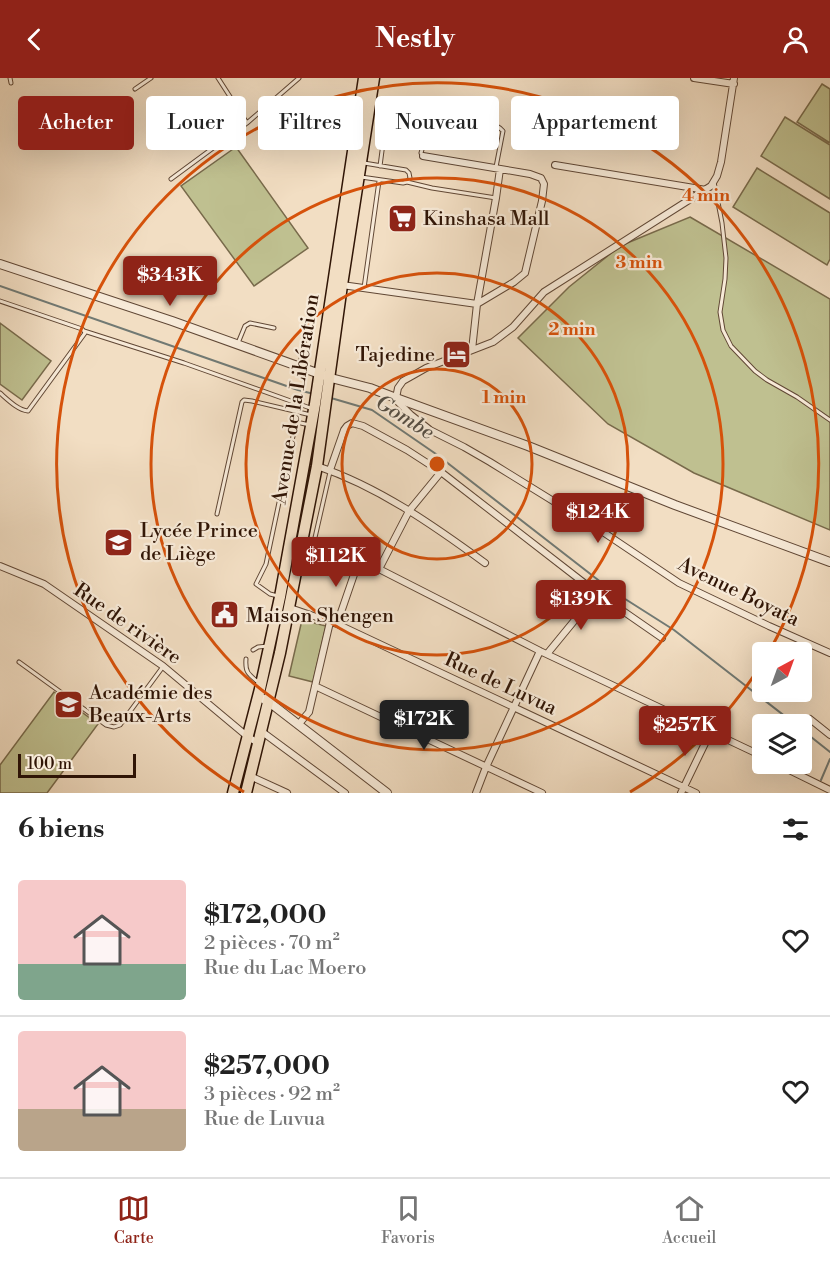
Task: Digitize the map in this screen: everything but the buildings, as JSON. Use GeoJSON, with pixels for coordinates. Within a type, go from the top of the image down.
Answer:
{"type":"FeatureCollection","features":[{"type":"Feature","properties":{"kind":"main road","name":"Avenue de la Libération"},"geometry":{"type":"LineString","coordinates":[[324,381],[364,78]]}},
{"type":"Feature","properties":{"kind":"main road","name":"Avenue de la Libération"},"geometry":{"type":"LineString","coordinates":[[246,793],[260,690],[342,285],[374,78]]}},
{"type":"Feature","properties":{"kind":"main road","name":"Avenue de la Libération"},"geometry":{"type":"LineString","coordinates":[[232,793],[253,740],[261,731],[308,542],[317,466],[316,413]]}},
{"type":"Feature","properties":{"kind":"street"},"geometry":{"type":"LineString","coordinates":[[396,398],[400,384],[410,377],[493,342],[513,327],[544,292],[707,190],[714,182],[722,162],[734,81],[694,78]]}},
{"type":"Feature","properties":{"kind":"street"},"geometry":{"type":"LineString","coordinates":[[342,285],[477,304],[525,273],[542,201],[544,184],[541,178],[530,174],[423,156]]}},
{"type":"Feature","properties":{"kind":"street"},"geometry":{"type":"LineString","coordinates":[[555,165],[707,190]]}},
{"type":"Feature","properties":{"kind":"street"},"geometry":{"type":"LineString","coordinates":[[472,350],[477,304],[496,198],[498,169]]}},
{"type":"Feature","properties":{"kind":"street"},"geometry":{"type":"LineString","coordinates":[[0,264],[238,344],[300,367],[324,381],[370,388],[528,446],[675,506],[830,562]]}},
{"type":"Feature","properties":{"kind":"street","name":"Avenue Boyata"},"geometry":{"type":"LineString","coordinates":[[396,398],[430,430],[490,462],[680,583],[758,621],[830,652]]}},
{"type":"Feature","properties":{"kind":"street"},"geometry":{"type":"LineString","coordinates":[[330,470],[347,426],[352,423],[372,430],[441,472],[597,593],[662,638]]}},
{"type":"Feature","properties":{"kind":"street"},"geometry":{"type":"LineString","coordinates":[[317,466],[341,474],[376,491],[447,535],[485,563]]}},
{"type":"Feature","properties":{"kind":"street"},"geometry":{"type":"LineString","coordinates":[[379,569],[409,511],[441,472]]}},
{"type":"Feature","properties":{"kind":"street"},"geometry":{"type":"LineString","coordinates":[[308,542],[379,569],[540,651],[752,751]]}},
{"type":"Feature","properties":{"kind":"street"},"geometry":{"type":"LineString","coordinates":[[298,725],[309,712],[333,623],[359,560]]}},
{"type":"Feature","properties":{"kind":"street","name":"Rue de rivière"},"geometry":{"type":"LineString","coordinates":[[0,566],[44,584],[163,666],[253,740]]}},
{"type":"Feature","properties":{"kind":"street"},"geometry":{"type":"LineString","coordinates":[[547,654],[597,593]]}},
{"type":"Feature","properties":{"kind":"street","name":"Rue de Luvua"},"geometry":{"type":"LineString","coordinates":[[290,608],[333,623],[683,790],[696,793]]}},
{"type":"Feature","properties":{"kind":"street"},"geometry":{"type":"LineString","coordinates":[[476,793],[540,651]]}},
{"type":"Feature","properties":{"kind":"street"},"geometry":{"type":"LineString","coordinates":[[315,687],[542,793]]}},
{"type":"Feature","properties":{"kind":"street"},"geometry":{"type":"LineString","coordinates":[[260,690],[269,702],[387,793]]}},
{"type":"Feature","properties":{"kind":"street"},"geometry":{"type":"LineString","coordinates":[[812,721],[830,735]]}},
{"type":"Feature","properties":{"kind":"street"},"geometry":{"type":"LineString","coordinates":[[261,731],[345,793]]}},
{"type":"Feature","properties":{"kind":"street"},"geometry":{"type":"LineString","coordinates":[[683,790],[711,731]]}},
{"type":"Feature","properties":{"kind":"street"},"geometry":{"type":"LineString","coordinates":[[797,774],[830,790]]}},
{"type":"Feature","properties":{"kind":"street"},"geometry":{"type":"LineString","coordinates":[[250,776],[287,793]]}},
{"type":"Feature","properties":{"kind":"lane"},"geometry":{"type":"LineString","coordinates":[[135,89],[151,78]]}},
{"type":"Feature","properties":{"kind":"lane"},"geometry":{"type":"LineString","coordinates":[[218,78],[247,123]]}},
{"type":"Feature","properties":{"kind":"lane"},"geometry":{"type":"LineString","coordinates":[[171,179],[247,123],[299,78]]}},
{"type":"Feature","properties":{"kind":"lane"},"geometry":{"type":"LineString","coordinates":[[498,169],[503,131],[499,126]]}},
{"type":"Feature","properties":{"kind":"lane"},"geometry":{"type":"LineString","coordinates":[[380,166],[382,150]]}},
{"type":"Feature","properties":{"kind":"lane"},"geometry":{"type":"LineString","coordinates":[[422,150],[423,156]]}},
{"type":"Feature","properties":{"kind":"lane"},"geometry":{"type":"LineString","coordinates":[[361,163],[406,170],[410,173],[407,182]]}},
{"type":"Feature","properties":{"kind":"lane"},"geometry":{"type":"LineString","coordinates":[[359,177],[379,181],[407,182],[496,198]]}},
{"type":"Feature","properties":{"kind":"lane"},"geometry":{"type":"LineString","coordinates":[[364,288],[379,181]]}},
{"type":"Feature","properties":{"kind":"lane"},"geometry":{"type":"LineString","coordinates":[[714,182],[726,258],[720,312],[723,330],[731,346],[755,371],[830,420]]}},
{"type":"Feature","properties":{"kind":"lane"},"geometry":{"type":"LineString","coordinates":[[0,301],[184,363],[316,413]]}},
{"type":"Feature","properties":{"kind":"lane"},"geometry":{"type":"LineString","coordinates":[[300,367],[313,301]]}},
{"type":"Feature","properties":{"kind":"lane"},"geometry":{"type":"LineString","coordinates":[[238,344],[245,326],[250,323],[274,328]]}},
{"type":"Feature","properties":{"kind":"lane"},"geometry":{"type":"LineString","coordinates":[[0,393],[19,408],[28,411],[84,336],[84,331]]}},
{"type":"Feature","properties":{"kind":"lane"},"geometry":{"type":"LineString","coordinates":[[217,514],[242,402],[252,400],[316,413]]}},
{"type":"Feature","properties":{"kind":"lane"},"geometry":{"type":"LineString","coordinates":[[280,597],[270,594],[256,584],[266,564],[296,422],[316,413]]}},
{"type":"Feature","properties":{"kind":"lane"},"geometry":{"type":"LineString","coordinates":[[308,542],[330,470]]}},
{"type":"Feature","properties":{"kind":"lane"},"geometry":{"type":"LineString","coordinates":[[254,650],[258,647],[270,646]]}},
{"type":"Feature","properties":{"kind":"lane"},"geometry":{"type":"LineString","coordinates":[[246,659],[245,669],[260,690]]}},
{"type":"Feature","properties":{"kind":"lane"},"geometry":{"type":"LineString","coordinates":[[19,662],[106,726],[114,727],[120,725],[163,666]]}},
{"type":"Feature","properties":{"kind":"green space"},"geometry":{"type":"Polygon","coordinates":[[[822,84],[830,89],[830,143],[797,122],[822,84]]]}},
{"type":"Feature","properties":{"kind":"green space"},"geometry":{"type":"Polygon","coordinates":[[[785,117],[830,145],[830,199],[761,156],[785,117]]]}},
{"type":"Feature","properties":{"kind":"green space"},"geometry":{"type":"Polygon","coordinates":[[[232,150],[238,150],[308,248],[254,286],[181,186],[232,150]]]}},
{"type":"Feature","properties":{"kind":"green space"},"geometry":{"type":"Polygon","coordinates":[[[757,168],[830,213],[830,259],[827,265],[733,207],[757,168]]]}},
{"type":"Feature","properties":{"kind":"green space"},"geometry":{"type":"Polygon","coordinates":[[[690,217],[830,299],[830,530],[694,473],[608,424],[518,338],[569,287],[620,246],[690,217]]]}},
{"type":"Feature","properties":{"kind":"green space"},"geometry":{"type":"Polygon","coordinates":[[[0,323],[51,361],[22,400],[0,384],[0,323]]]}},
{"type":"Feature","properties":{"kind":"green space"},"geometry":{"type":"Polygon","coordinates":[[[302,620],[326,626],[313,682],[289,676],[302,620]]]}},
{"type":"Feature","properties":{"kind":"green space"},"geometry":{"type":"Polygon","coordinates":[[[54,692],[98,724],[47,793],[0,793],[0,765],[54,692]]]}},
{"type":"Feature","properties":{"kind":"waterway","name":"Gombe"},"geometry":{"type":"LineString","coordinates":[[0,286],[314,394]]}},
{"type":"Feature","properties":{"kind":"waterway","name":"Gombe"},"geometry":{"type":"LineString","coordinates":[[331,398],[372,410],[436,454],[611,590],[674,630],[782,714]]}},
{"type":"Feature","properties":{"kind":"waterway","name":"Gombe"},"geometry":{"type":"LineString","coordinates":[[812,738],[830,752]]}},
{"type":"Feature","properties":{"kind":"waterway"},"geometry":{"type":"LineString","coordinates":[[821,780],[830,759]]}},
{"type":"Feature","properties":{"kind":"place","name":"Kinshasa Mall"},"geometry":{"type":"Point","coordinates":[402,218]}},
{"type":"Feature","properties":{"kind":"place","name":"Tajedine"},"geometry":{"type":"Point","coordinates":[456,354]}},
{"type":"Feature","properties":{"kind":"place","name":"Lycée Prince de Liège"},"geometry":{"type":"Point","coordinates":[119,542]}},
{"type":"Feature","properties":{"kind":"place","name":"Maison Shengen"},"geometry":{"type":"Point","coordinates":[225,615]}},
{"type":"Feature","properties":{"kind":"place","name":"Académie des Beaux-Arts"},"geometry":{"type":"Point","coordinates":[68,704]}}]}
